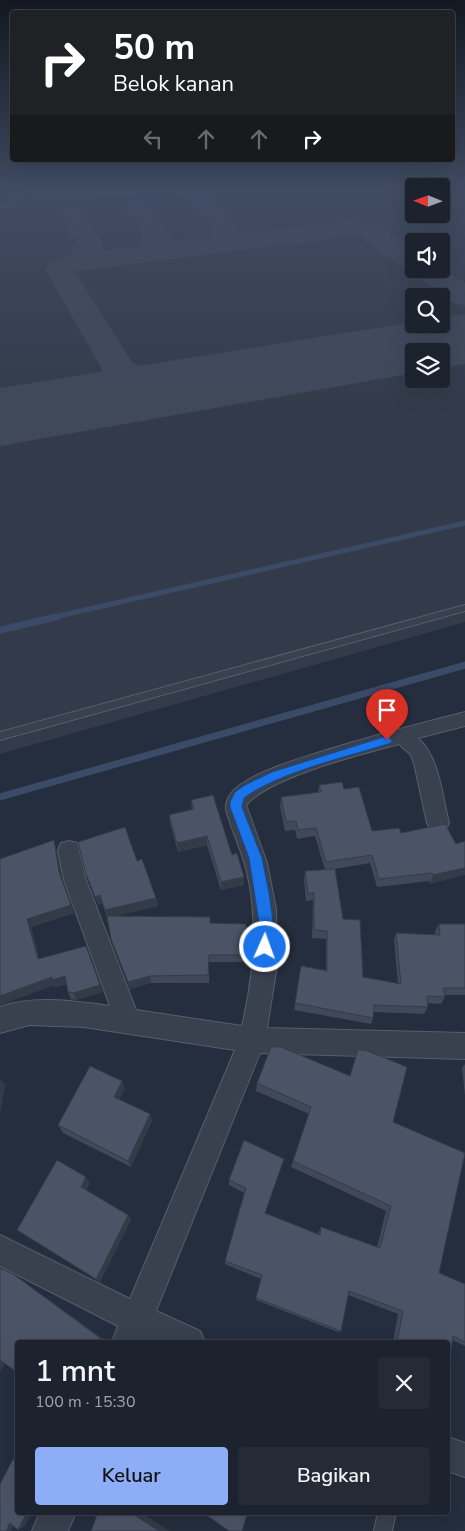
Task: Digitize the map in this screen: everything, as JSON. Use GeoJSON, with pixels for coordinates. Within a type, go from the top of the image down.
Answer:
{"type":"FeatureCollection","features":[{"type":"Feature","properties":{"kind":"street"},"geometry":{"type":"LineString","coordinates":[[132,1331],[252,1040],[260,1002],[267,929],[256,858],[238,814],[236,802],[239,795],[276,775],[354,749],[465,719]]}},
{"type":"Feature","properties":{"kind":"street"},"geometry":{"type":"LineString","coordinates":[[403,736],[419,751],[424,763],[438,823]]}},
{"type":"Feature","properties":{"kind":"street"},"geometry":{"type":"LineString","coordinates":[[69,850],[75,880],[128,1022]]}},
{"type":"Feature","properties":{"kind":"street"},"geometry":{"type":"LineString","coordinates":[[0,1020],[10,1016],[29,1013],[84,1015],[252,1040],[465,1046]]}},
{"type":"Feature","properties":{"kind":"street"},"geometry":{"type":"LineString","coordinates":[[0,1250],[132,1331],[179,1340]]}},
{"type":"Feature","properties":{"kind":"street"},"geometry":{"type":"LineString","coordinates":[[450,1455],[465,1460]]}},
{"type":"Feature","properties":{"kind":"street"},"geometry":{"type":"LineString","coordinates":[[50,1531],[57,1515]]}},
{"type":"Feature","properties":{"kind":"lane"},"geometry":{"type":"LineString","coordinates":[[0,736],[465,608]]}},
{"type":"Feature","properties":{"kind":"lane"},"geometry":{"type":"LineString","coordinates":[[383,1531],[386,1515]]}},
{"type":"Feature","properties":{"kind":"shaded area"},"geometry":{"type":"Polygon","coordinates":[[[0,262],[405,262],[405,278],[450,278],[450,262],[465,262],[465,622],[0,754],[0,262]]]}},
{"type":"Feature","properties":{"kind":"building"},"geometry":{"type":"Polygon","coordinates":[[[342,782],[344,789],[359,787],[372,831],[399,828],[401,833],[445,824],[456,844],[465,841],[465,868],[433,875],[432,873],[379,879],[372,855],[326,862],[316,828],[298,830],[296,821],[286,822],[281,797],[321,792],[319,785],[342,782]]]}},
{"type":"Feature","properties":{"kind":"building"},"geometry":{"type":"Polygon","coordinates":[[[213,795],[232,855],[237,853],[244,877],[221,882],[207,836],[177,843],[169,815],[194,809],[191,800],[213,795]]]}},
{"type":"Feature","properties":{"kind":"building"},"geometry":{"type":"Polygon","coordinates":[[[125,827],[137,861],[142,859],[156,898],[105,910],[100,895],[95,897],[85,871],[78,842],[125,827]]]}},
{"type":"Feature","properties":{"kind":"building"},"geometry":{"type":"Polygon","coordinates":[[[54,840],[59,872],[71,905],[27,919],[38,959],[86,946],[100,985],[73,993],[68,992],[65,976],[52,980],[52,977],[0,996],[0,859],[54,840]]]}},
{"type":"Feature","properties":{"kind":"building"},"geometry":{"type":"Polygon","coordinates":[[[335,869],[343,919],[360,920],[363,977],[401,984],[396,933],[440,935],[439,924],[465,924],[465,988],[443,988],[445,997],[427,996],[428,1007],[374,1005],[373,1018],[295,1003],[301,966],[327,971],[327,931],[314,930],[314,893],[308,893],[305,871],[335,869]]]}},
{"type":"Feature","properties":{"kind":"building"},"geometry":{"type":"Polygon","coordinates":[[[107,916],[210,917],[210,923],[246,924],[247,955],[209,955],[208,975],[150,976],[128,982],[111,939],[107,916]]]}},
{"type":"Feature","properties":{"kind":"building"},"geometry":{"type":"Polygon","coordinates":[[[271,1047],[281,1047],[350,1076],[358,1050],[365,1050],[407,1067],[393,1122],[465,1153],[439,1273],[465,1284],[465,1342],[453,1336],[450,1356],[450,1340],[397,1340],[403,1311],[349,1291],[341,1331],[256,1298],[262,1275],[225,1261],[246,1188],[229,1180],[244,1140],[284,1159],[265,1213],[320,1235],[321,1227],[380,1248],[391,1206],[293,1161],[311,1107],[257,1083],[271,1047]]]}},
{"type":"Feature","properties":{"kind":"building"},"geometry":{"type":"Polygon","coordinates":[[[90,1066],[122,1081],[114,1097],[150,1114],[128,1161],[58,1125],[90,1066]]]}},
{"type":"Feature","properties":{"kind":"building"},"geometry":{"type":"Polygon","coordinates":[[[57,1160],[86,1177],[81,1187],[128,1215],[96,1279],[17,1230],[57,1160]]]}},
{"type":"Feature","properties":{"kind":"building"},"geometry":{"type":"Polygon","coordinates":[[[0,1268],[13,1274],[100,1338],[99,1340],[15,1340],[15,1371],[0,1360],[0,1268]]]}},
{"type":"Feature","properties":{"kind":"building"},"geometry":{"type":"Polygon","coordinates":[[[13,1459],[15,1460],[15,1515],[26,1515],[18,1530],[10,1523],[6,1531],[0,1531],[0,1484],[13,1459]]]}},
{"type":"Feature","properties":{"kind":"building"},"geometry":{"type":"Polygon","coordinates":[[[97,1515],[135,1515],[159,1531],[91,1531],[97,1515]]]}},
{"type":"Feature","properties":{"kind":"building"},"geometry":{"type":"Polygon","coordinates":[[[206,1515],[247,1515],[242,1531],[229,1531],[206,1515]]]}},
{"type":"Feature","properties":{"kind":"waterway"},"geometry":{"type":"LineString","coordinates":[[50,618],[465,523]]}},
{"type":"Feature","properties":{"kind":"waterway"},"geometry":{"type":"LineString","coordinates":[[0,630],[56,617]]}},
{"type":"Feature","properties":{"kind":"waterway"},"geometry":{"type":"LineString","coordinates":[[0,797],[465,665]]}},
{"type":"Feature","properties":{"kind":"taxiway"},"geometry":{"type":"LineString","coordinates":[[75,262],[59,269],[119,369]]}},
{"type":"Feature","properties":{"kind":"taxiway"},"geometry":{"type":"LineString","coordinates":[[437,278],[465,297]]}},
{"type":"Feature","properties":{"kind":"taxiway"},"geometry":{"type":"LineString","coordinates":[[453,341],[465,337]]}},
{"type":"Feature","properties":{"kind":"taxiway"},"geometry":{"type":"LineString","coordinates":[[119,369],[139,381],[181,384],[318,363]]}},
{"type":"Feature","properties":{"kind":"taxiway"},"geometry":{"type":"LineString","coordinates":[[0,416],[57,407],[85,400],[109,386],[119,369]]}},
{"type":"Feature","properties":{"kind":"runway"},"geometry":{"type":"LineString","coordinates":[[0,417],[465,339]]}},
{"type":"Feature","properties":{"kind":"route"},"geometry":{"type":"LineString","coordinates":[[265,947],[267,929],[262,893],[256,858],[236,807],[239,795],[276,775],[387,740]]}}]}
